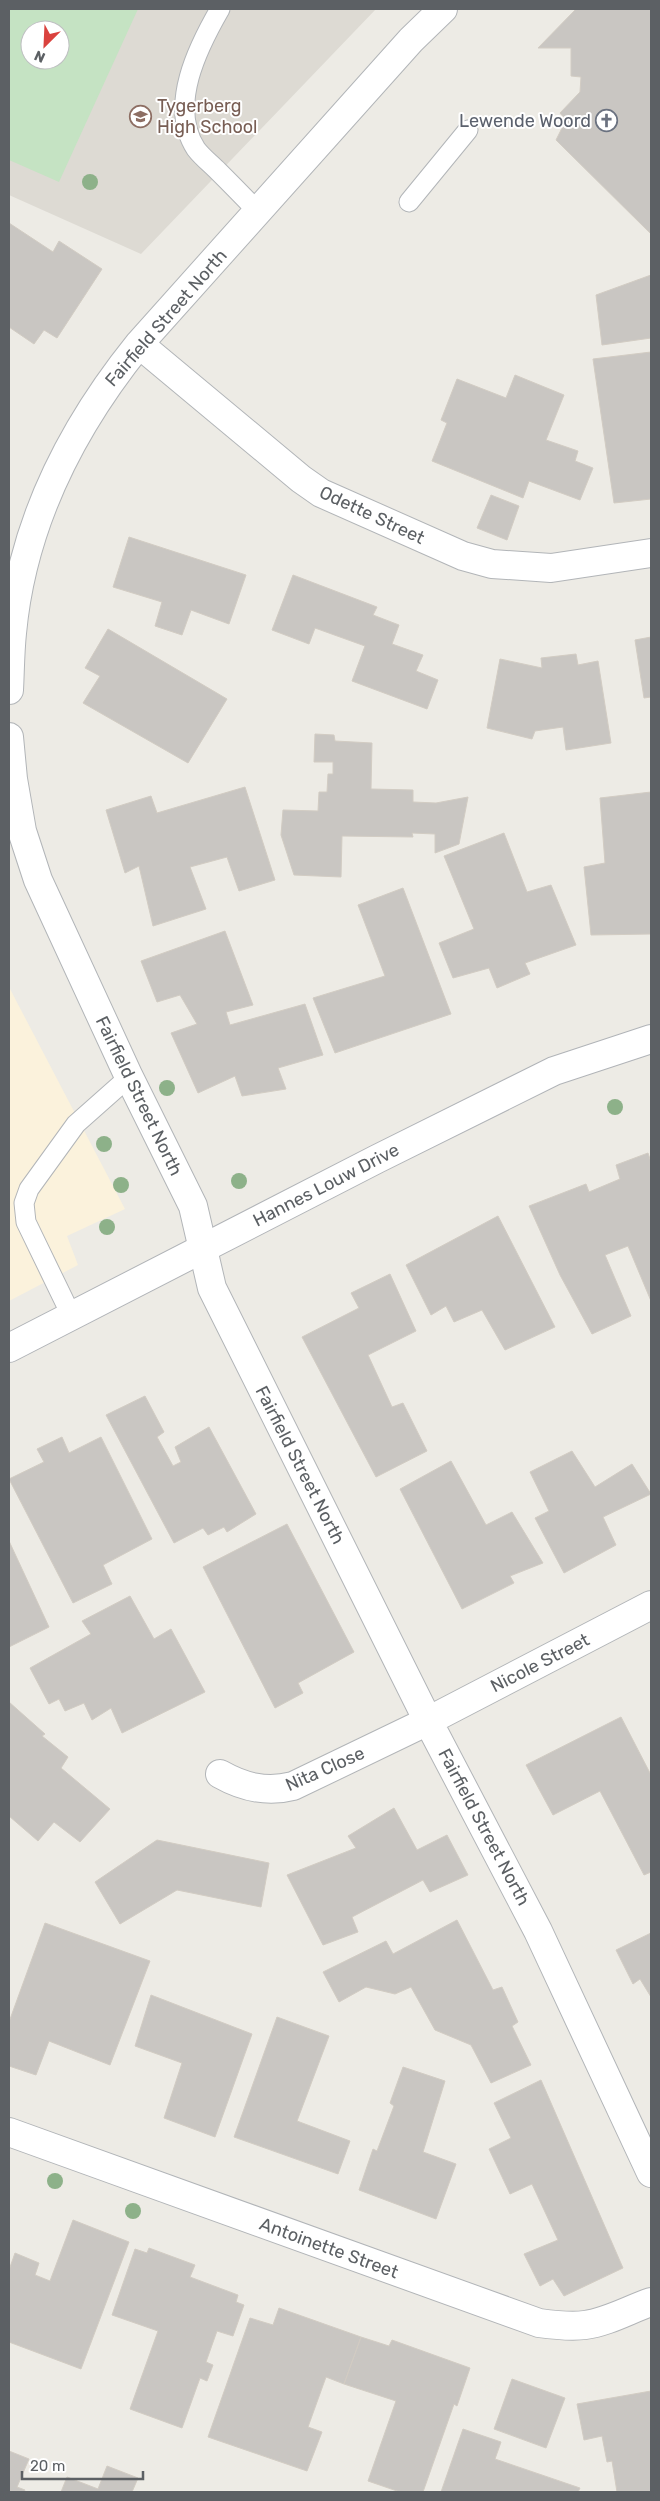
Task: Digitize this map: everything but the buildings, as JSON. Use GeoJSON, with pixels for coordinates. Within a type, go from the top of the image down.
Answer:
{"type":"FeatureCollection","features":[{"type":"Feature","properties":{"kind":"street","name":"Fairfield Street North"},"geometry":{"type":"LineString","coordinates":[[9,690],[12,632],[26,556],[41,509],[60,463],[84,419],[111,378],[139,344],[411,40],[443,9]]}},
{"type":"Feature","properties":{"kind":"street","name":"Odette Street"},"geometry":{"type":"LineString","coordinates":[[139,344],[301,479],[321,493],[464,556],[492,564],[551,568],[651,553]]}},
{"type":"Feature","properties":{"kind":"street","name":"Fairfield Street North"},"geometry":{"type":"LineString","coordinates":[[9,752],[22,831],[38,880],[129,1077],[193,1206],[212,1288],[428,1721],[538,1931],[651,2173]]}},
{"type":"Feature","properties":{"kind":"street","name":"Hannes Louw Drive"},"geometry":{"type":"LineString","coordinates":[[9,1348],[554,1071],[651,1039]]}},
{"type":"Feature","properties":{"kind":"street","name":"Nicole Street"},"geometry":{"type":"LineString","coordinates":[[428,1721],[651,1605]]}},
{"type":"Feature","properties":{"kind":"street","name":"Nita Close"},"geometry":{"type":"LineString","coordinates":[[220,1774],[237,1784],[259,1789],[279,1790],[293,1786],[428,1721]]}},
{"type":"Feature","properties":{"kind":"street","name":"Antoinette Street"},"geometry":{"type":"LineString","coordinates":[[9,2132],[539,2323],[566,2326],[586,2325],[606,2320],[651,2302]]}},
{"type":"Feature","properties":{"kind":"lane"},"geometry":{"type":"LineString","coordinates":[[220,9],[204,38],[188,83],[185,117],[188,133],[197,150],[258,212]]}},
{"type":"Feature","properties":{"kind":"lane"},"geometry":{"type":"LineString","coordinates":[[409,202],[468,130]]}},
{"type":"Feature","properties":{"kind":"lane"},"geometry":{"type":"LineString","coordinates":[[72,1317],[26,1222],[24,1203],[29,1188],[76,1124],[129,1077]]}},
{"type":"Feature","properties":{"kind":"shaded area","name":"Tygerberg High School"},"geometry":{"type":"Polygon","coordinates":[[[9,9],[376,9],[141,254],[9,195],[9,9]]]}},
{"type":"Feature","properties":{"kind":"shaded area"},"geometry":{"type":"Polygon","coordinates":[[[9,987],[125,1209],[67,1236],[78,1265],[9,1301],[9,987]]]}},
{"type":"Feature","properties":{"kind":"green space"},"geometry":{"type":"Polygon","coordinates":[[[9,9],[138,9],[59,182],[9,160],[9,9]]]}},
{"type":"Feature","properties":{"kind":"place","name":"Tygerberg High School"},"geometry":{"type":"Point","coordinates":[141,116]}},
{"type":"Feature","properties":{"kind":"place","name":"Lewende Woord"},"geometry":{"type":"Point","coordinates":[607,121]}}]}
